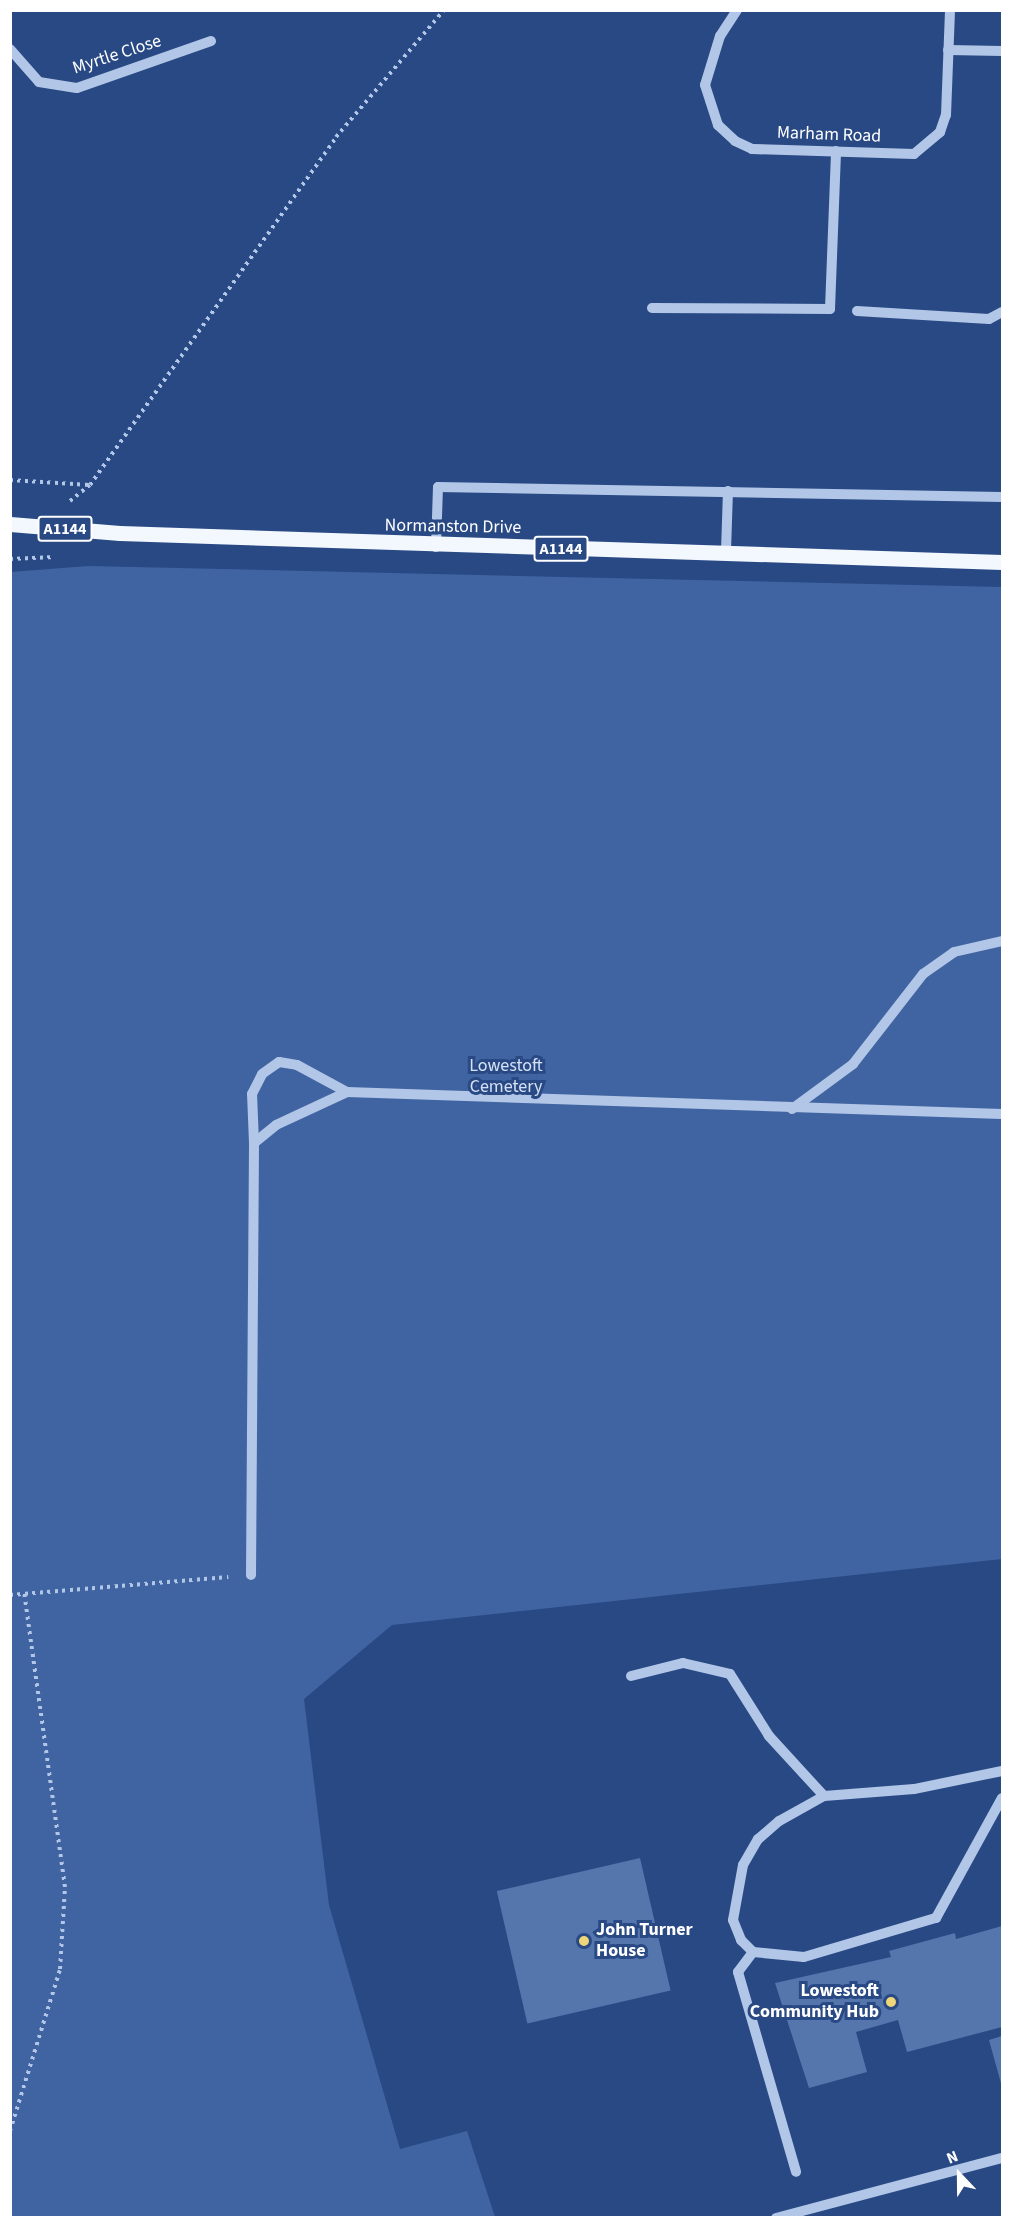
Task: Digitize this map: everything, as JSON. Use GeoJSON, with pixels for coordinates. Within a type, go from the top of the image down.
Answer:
{"type":"FeatureCollection","features":[{"type":"Feature","properties":{"kind":"main road","name":"Normanston Drive"},"geometry":{"type":"LineString","coordinates":[[10,524],[120,534],[436,547],[726,551],[1002,562]]}},
{"type":"Feature","properties":{"kind":"street","name":"Marham Road"},"geometry":{"type":"LineString","coordinates":[[736,10],[720,36],[705,85],[718,125],[752,149],[914,154],[932,142],[946,116],[950,10]]}},
{"type":"Feature","properties":{"kind":"street","name":"Myrtle Close"},"geometry":{"type":"LineString","coordinates":[[10,48],[39,82],[77,88],[211,41]]}},
{"type":"Feature","properties":{"kind":"street"},"geometry":{"type":"LineString","coordinates":[[948,50],[1002,51]]}},
{"type":"Feature","properties":{"kind":"street"},"geometry":{"type":"LineString","coordinates":[[652,308],[830,309],[836,151]]}},
{"type":"Feature","properties":{"kind":"street"},"geometry":{"type":"LineString","coordinates":[[856,311],[989,319],[1002,312]]}},
{"type":"Feature","properties":{"kind":"street"},"geometry":{"type":"LineString","coordinates":[[436,547],[438,487],[1002,497]]}},
{"type":"Feature","properties":{"kind":"street"},"geometry":{"type":"LineString","coordinates":[[726,551],[728,491]]}},
{"type":"Feature","properties":{"kind":"street"},"geometry":{"type":"LineString","coordinates":[[792,1109],[853,1064],[923,974],[954,952],[1002,941]]}},
{"type":"Feature","properties":{"kind":"street"},"geometry":{"type":"LineString","coordinates":[[251,1575],[254,1143],[252,1094],[262,1074],[279,1062],[297,1065],[347,1092]]}},
{"type":"Feature","properties":{"kind":"street"},"geometry":{"type":"LineString","coordinates":[[254,1143],[304,1110],[347,1092],[792,1109],[1002,1114]]}},
{"type":"Feature","properties":{"kind":"street"},"geometry":{"type":"LineString","coordinates":[[632,1676],[683,1663],[730,1674],[769,1736],[824,1796]]}},
{"type":"Feature","properties":{"kind":"street"},"geometry":{"type":"LineString","coordinates":[[753,1952],[732,1920],[743,1865],[758,1839],[779,1821],[824,1796],[914,1789],[1002,1771]]}},
{"type":"Feature","properties":{"kind":"street"},"geometry":{"type":"LineString","coordinates":[[753,1952],[804,1957],[936,1918],[1002,1798]]}},
{"type":"Feature","properties":{"kind":"street"},"geometry":{"type":"LineString","coordinates":[[753,1952],[738,1972],[796,2172]]}},
{"type":"Feature","properties":{"kind":"street"},"geometry":{"type":"LineString","coordinates":[[776,2217],[1002,2158]]}},
{"type":"Feature","properties":{"kind":"path"},"geometry":{"type":"LineString","coordinates":[[64,506],[90,485],[336,137],[444,10]]}},
{"type":"Feature","properties":{"kind":"path"},"geometry":{"type":"LineString","coordinates":[[10,480],[90,485]]}},
{"type":"Feature","properties":{"kind":"path"},"geometry":{"type":"LineString","coordinates":[[10,559],[53,557]]}},
{"type":"Feature","properties":{"kind":"path"},"geometry":{"type":"LineString","coordinates":[[10,1595],[251,1575]]}},
{"type":"Feature","properties":{"kind":"path"},"geometry":{"type":"LineString","coordinates":[[10,2131],[60,1969],[65,1887],[24,1593]]}},
{"type":"Feature","properties":{"kind":"green space","name":"Lowestoft Cemetery"},"geometry":{"type":"Polygon","coordinates":[[[88,566],[1002,587],[1002,1559],[392,1625],[304,1699],[329,1905],[400,2149],[467,2131],[495,2217],[11,2218],[11,572],[88,566]]]}},
{"type":"Feature","properties":{"kind":"building","name":"John Turner House"},"geometry":{"type":"Polygon","coordinates":[[[640,1858],[671,1991],[527,2024],[497,1891],[640,1858]]]}},
{"type":"Feature","properties":{"kind":"building","name":"Lowestoft Community Hub"},"geometry":{"type":"Polygon","coordinates":[[[1002,1926],[1002,2027],[907,2052],[898,2020],[856,2032],[867,2072],[809,2088],[775,1983],[891,1957],[889,1951],[955,1933],[956,1939],[1002,1926]]]}},
{"type":"Feature","properties":{"kind":"building"},"geometry":{"type":"Polygon","coordinates":[[[1002,2036],[1002,2087],[989,2040],[1002,2036]]]}},
{"type":"Feature","properties":{"kind":"place","name":"John Turner House"},"geometry":{"type":"Point","coordinates":[584,1941]}},
{"type":"Feature","properties":{"kind":"place","name":"Lowestoft Community Hub"},"geometry":{"type":"Point","coordinates":[891,2002]}}]}
